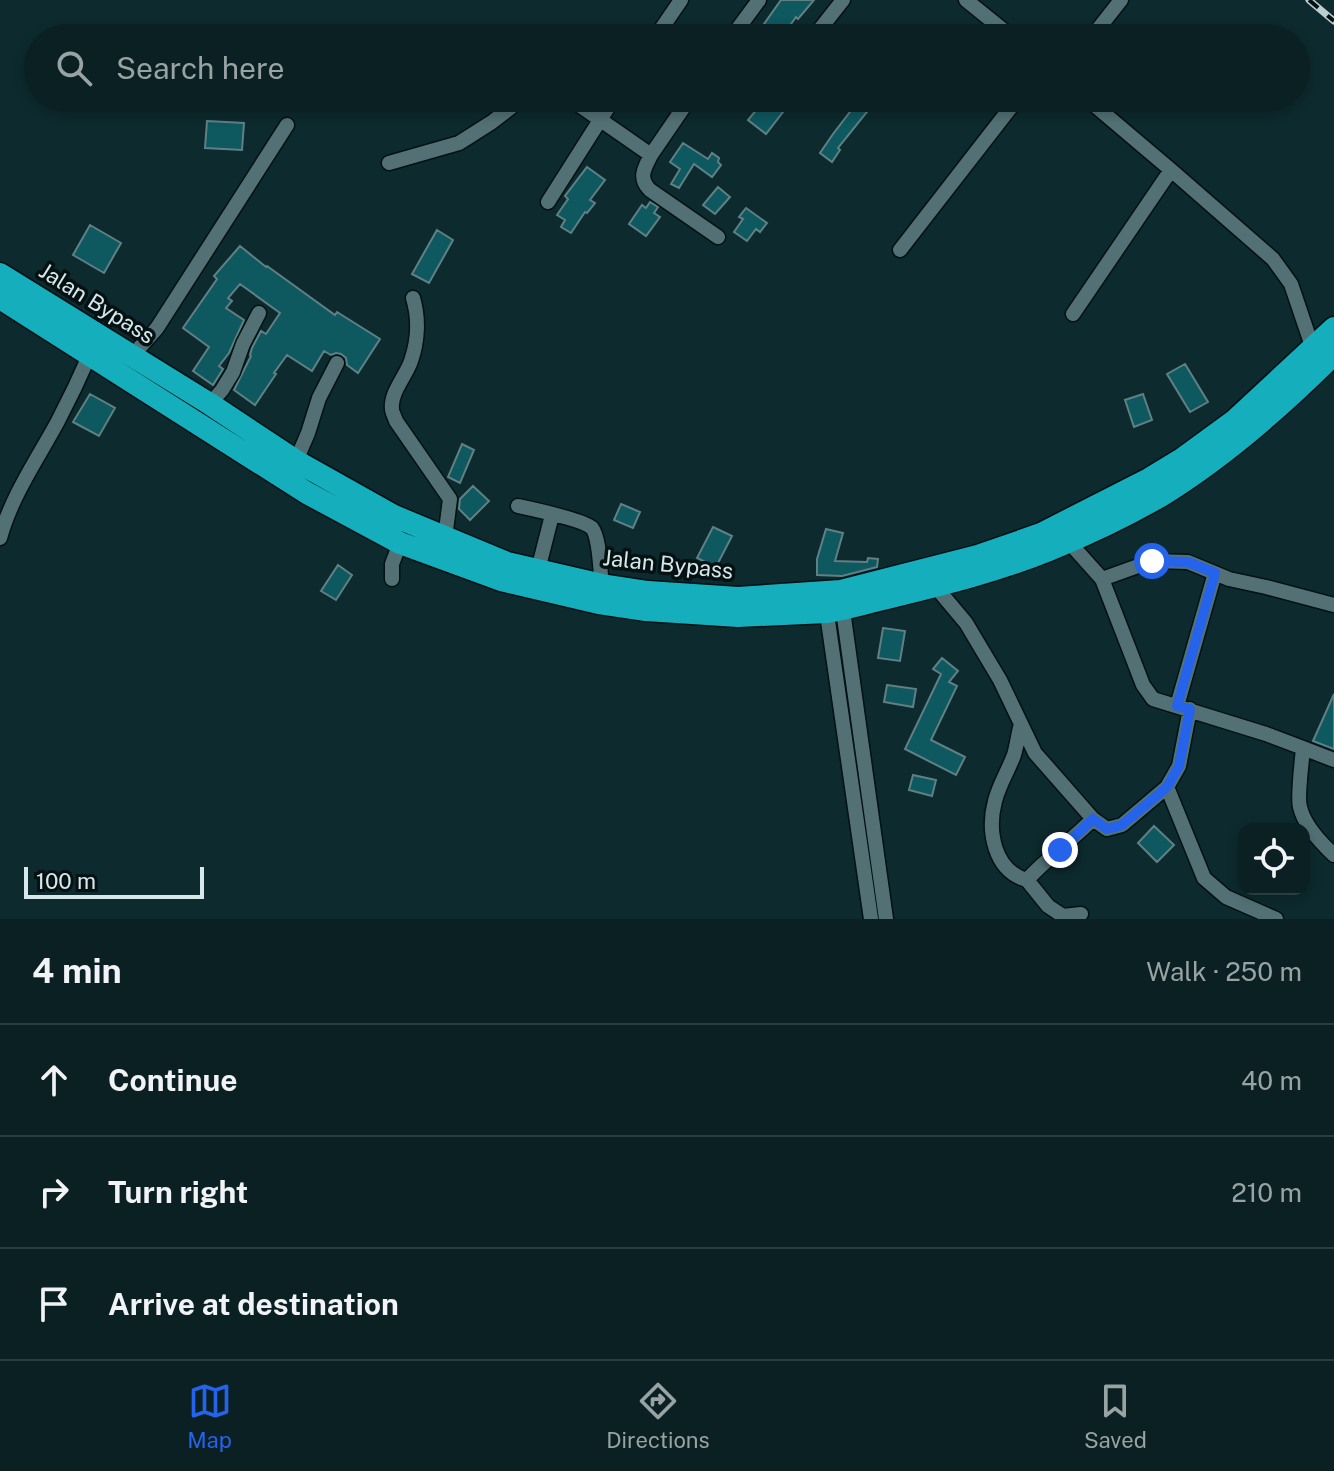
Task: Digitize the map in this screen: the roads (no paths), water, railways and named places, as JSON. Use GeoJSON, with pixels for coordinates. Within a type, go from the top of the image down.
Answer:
{"type":"FeatureCollection","features":[{"type":"Feature","properties":{"kind":"highway","name":"Jalan Bypass"},"geometry":{"type":"LineString","coordinates":[[0,274],[296,461],[394,516],[507,563],[602,585],[648,592],[738,598],[833,601],[1041,534],[1182,459],[1324,352]]}},
{"type":"Feature","properties":{"kind":"highway","name":"Jalan Bypass"},"geometry":{"type":"LineString","coordinates":[[0,298],[307,493],[400,543],[501,580],[610,605],[738,616],[935,586],[983,573],[1048,550],[1157,498],[1246,434],[1324,352],[1334,328]]}},
{"type":"Feature","properties":{"kind":"street"},"geometry":{"type":"LineString","coordinates":[[665,24],[681,0]]}},
{"type":"Feature","properties":{"kind":"street"},"geometry":{"type":"LineString","coordinates":[[741,24],[759,0]]}},
{"type":"Feature","properties":{"kind":"street"},"geometry":{"type":"LineString","coordinates":[[824,24],[843,0]]}},
{"type":"Feature","properties":{"kind":"street"},"geometry":{"type":"LineString","coordinates":[[966,0],[996,24]]}},
{"type":"Feature","properties":{"kind":"street"},"geometry":{"type":"LineString","coordinates":[[1102,24],[1121,0]]}},
{"type":"Feature","properties":{"kind":"street"},"geometry":{"type":"LineString","coordinates":[[389,163],[459,143],[505,112]]}},
{"type":"Feature","properties":{"kind":"street"},"geometry":{"type":"LineString","coordinates":[[590,112],[651,155]]}},
{"type":"Feature","properties":{"kind":"street"},"geometry":{"type":"LineString","coordinates":[[548,202],[605,112]]}},
{"type":"Feature","properties":{"kind":"street"},"geometry":{"type":"LineString","coordinates":[[680,112],[651,155],[642,179],[650,190],[718,237]]}},
{"type":"Feature","properties":{"kind":"street"},"geometry":{"type":"LineString","coordinates":[[900,250],[1007,112]]}},
{"type":"Feature","properties":{"kind":"street"},"geometry":{"type":"LineString","coordinates":[[1103,112],[1273,259],[1291,284],[1324,352]]}},
{"type":"Feature","properties":{"kind":"street"},"geometry":{"type":"LineString","coordinates":[[132,356],[157,328],[287,125]]}},
{"type":"Feature","properties":{"kind":"street"},"geometry":{"type":"LineString","coordinates":[[1073,314],[1171,170]]}},
{"type":"Feature","properties":{"kind":"street"},"geometry":{"type":"LineString","coordinates":[[413,298],[417,311],[415,344],[411,362],[393,397],[392,409],[396,421],[450,499],[445,538]]}},
{"type":"Feature","properties":{"kind":"street"},"geometry":{"type":"LineString","coordinates":[[210,404],[233,372],[259,313]]}},
{"type":"Feature","properties":{"kind":"street"},"geometry":{"type":"LineString","coordinates":[[0,538],[7,514],[38,453],[58,422],[90,354]]}},
{"type":"Feature","properties":{"kind":"street"},"geometry":{"type":"LineString","coordinates":[[296,461],[319,398],[337,363]]}},
{"type":"Feature","properties":{"kind":"street"},"geometry":{"type":"LineString","coordinates":[[518,506],[593,529],[602,585]]}},
{"type":"Feature","properties":{"kind":"street"},"geometry":{"type":"LineString","coordinates":[[538,570],[552,515]]}},
{"type":"Feature","properties":{"kind":"street"},"geometry":{"type":"LineString","coordinates":[[1068,541],[1102,579],[1143,685],[1153,699],[1266,734],[1334,760]]}},
{"type":"Feature","properties":{"kind":"street"},"geometry":{"type":"LineString","coordinates":[[392,579],[392,564],[400,543]]}},
{"type":"Feature","properties":{"kind":"street"},"geometry":{"type":"LineString","coordinates":[[1102,579],[1152,561],[1188,562],[1229,579],[1334,605]]}},
{"type":"Feature","properties":{"kind":"street"},"geometry":{"type":"LineString","coordinates":[[935,586],[966,623],[1000,680],[1035,753],[1093,819],[1107,829],[1122,825],[1167,787],[1179,766],[1183,708],[1215,573]]}},
{"type":"Feature","properties":{"kind":"street"},"geometry":{"type":"LineString","coordinates":[[833,601],[871,919]]}},
{"type":"Feature","properties":{"kind":"street"},"geometry":{"type":"LineString","coordinates":[[833,601],[886,919]]}},
{"type":"Feature","properties":{"kind":"street"},"geometry":{"type":"LineString","coordinates":[[1021,724],[1014,754],[994,803],[995,850],[1004,866],[1017,877],[1027,880],[1048,906],[1063,916],[1081,914]]}},
{"type":"Feature","properties":{"kind":"street"},"geometry":{"type":"LineString","coordinates":[[1303,748],[1299,805],[1306,820],[1334,855]]}},
{"type":"Feature","properties":{"kind":"street"},"geometry":{"type":"LineString","coordinates":[[1167,787],[1204,878],[1226,897],[1276,919]]}},
{"type":"Feature","properties":{"kind":"street"},"geometry":{"type":"LineString","coordinates":[[1027,880],[1093,819]]}},
{"type":"Feature","properties":{"kind":"railway"},"geometry":{"type":"LineString","coordinates":[[1309,0],[1334,21]]}}]}
